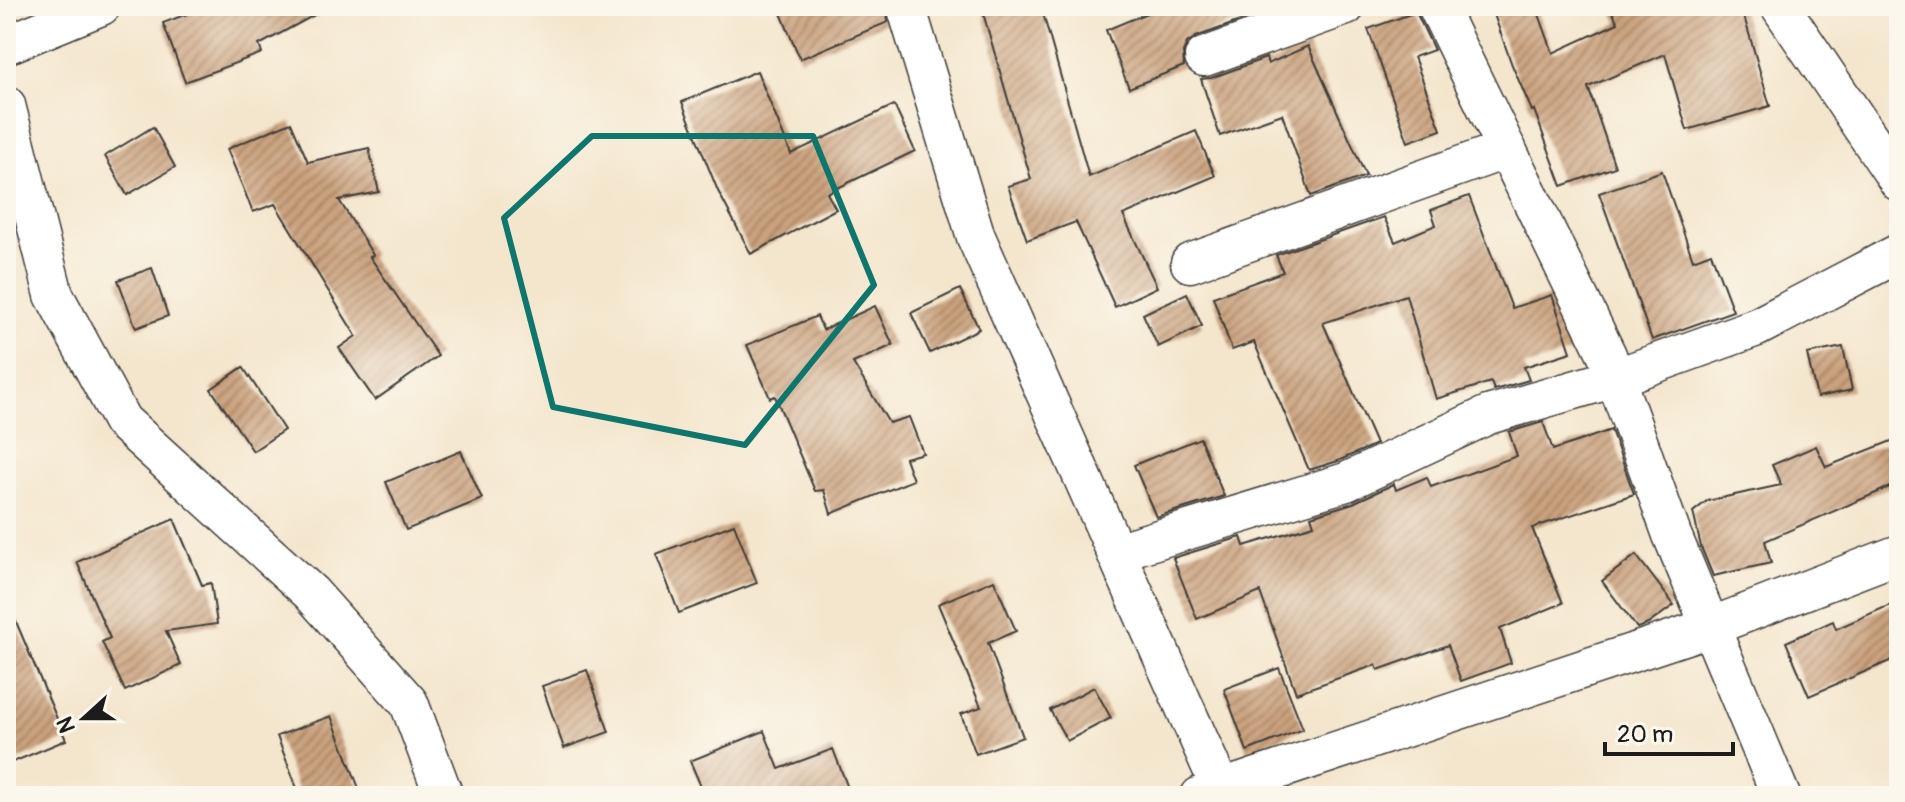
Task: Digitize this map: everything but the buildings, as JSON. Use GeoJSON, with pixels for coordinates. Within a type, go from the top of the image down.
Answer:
{"type":"FeatureCollection","features":[{"type":"Feature","properties":{"kind":"street"},"geometry":{"type":"LineString","coordinates":[[6,45],[101,6]]}},
{"type":"Feature","properties":{"kind":"street"},"geometry":{"type":"LineString","coordinates":[[906,6],[976,237],[1116,552],[1215,794],[1710,627],[1899,554]]}},
{"type":"Feature","properties":{"kind":"street"},"geometry":{"type":"LineString","coordinates":[[1204,57],[1346,6]]}},
{"type":"Feature","properties":{"kind":"street"},"geometry":{"type":"LineString","coordinates":[[1437,6],[1607,355],[1672,535],[1781,796]]}},
{"type":"Feature","properties":{"kind":"street"},"geometry":{"type":"LineString","coordinates":[[1780,6],[1899,182]]}},
{"type":"Feature","properties":{"kind":"street"},"geometry":{"type":"LineString","coordinates":[[6,105],[54,295],[122,421],[311,593],[409,703],[444,796]]}},
{"type":"Feature","properties":{"kind":"street"},"geometry":{"type":"LineString","coordinates":[[1190,263],[1507,149]]}},
{"type":"Feature","properties":{"kind":"street"},"geometry":{"type":"LineString","coordinates":[[1116,552],[1346,482],[1488,415],[1615,378],[1757,327],[1899,253]]}},
{"type":"Feature","properties":{"kind":"highlighted area"},"geometry":{"type":"Polygon","coordinates":[[[592,136],[813,136],[874,285],[745,445],[553,407],[504,218],[592,136]]]}}]}
